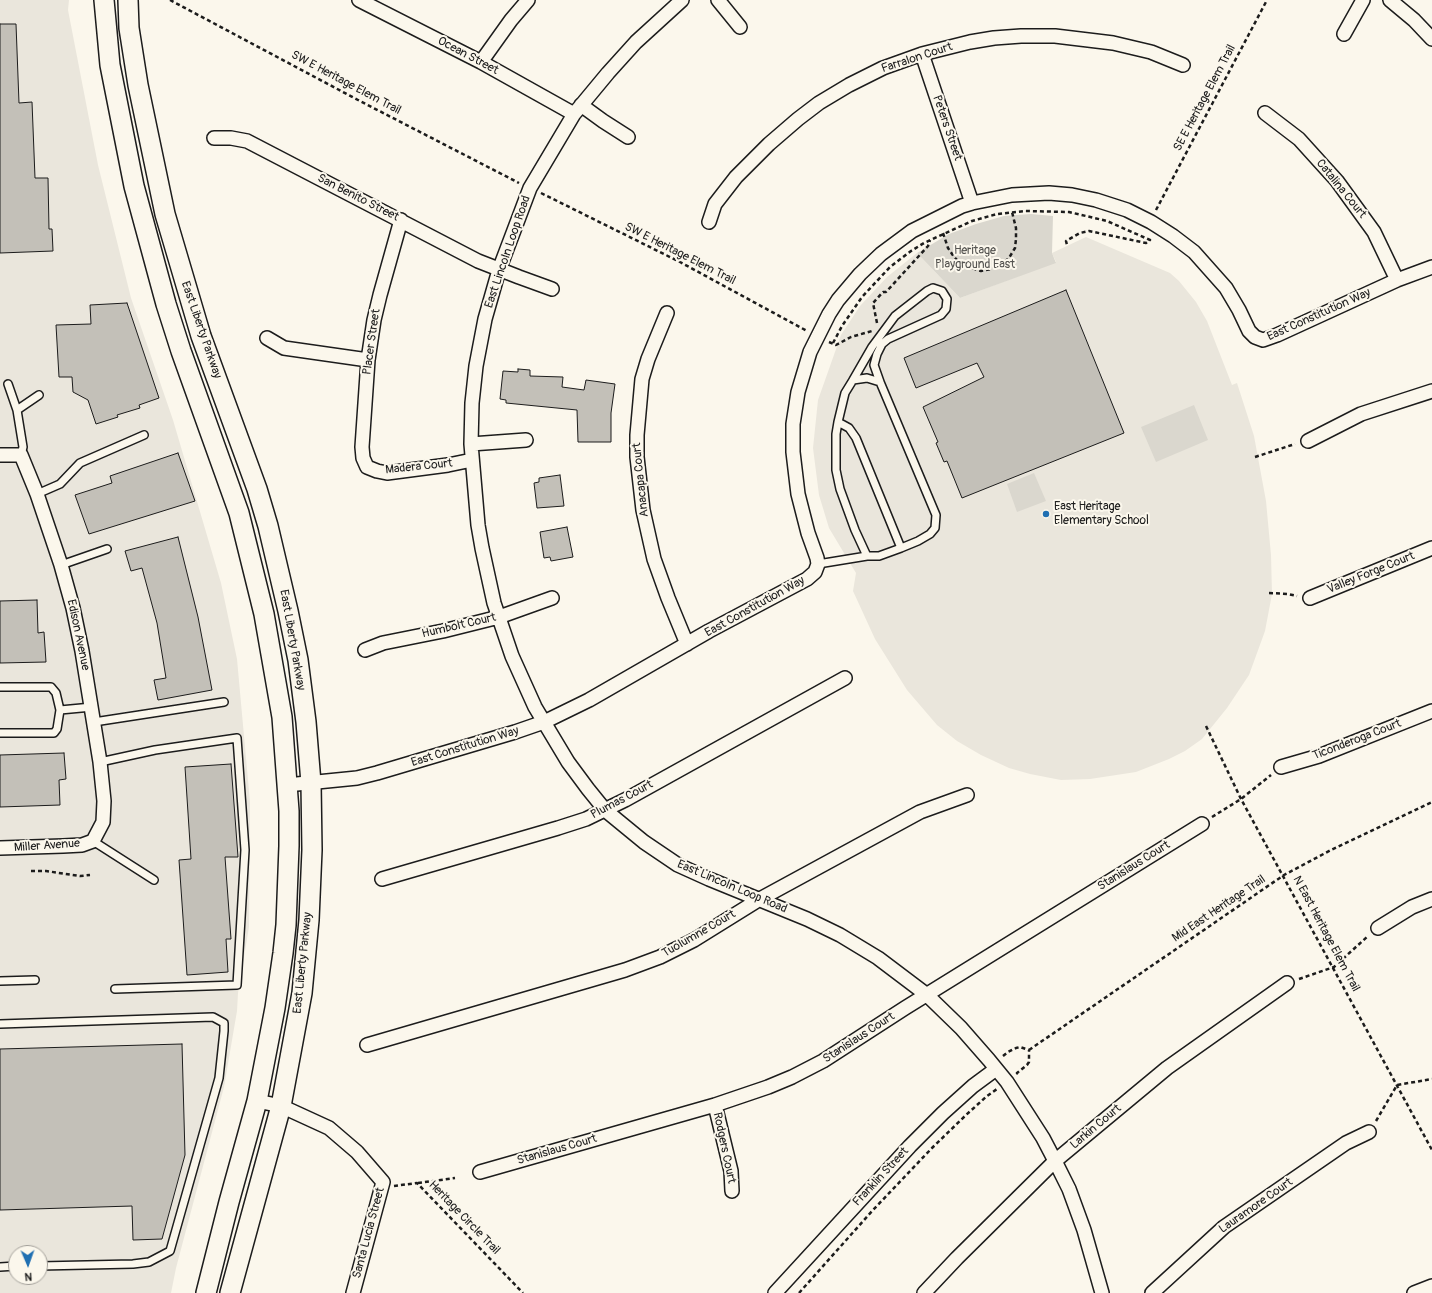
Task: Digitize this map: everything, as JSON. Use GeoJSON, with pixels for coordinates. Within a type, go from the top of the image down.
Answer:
{"type":"FeatureCollection","features":[{"type":"Feature","properties":{"kind":"street","name":"East Liberty Parkway"},"geometry":{"type":"LineString","coordinates":[[104,0],[110,65],[134,186],[149,245],[181,351],[232,493],[264,614],[282,718],[287,785],[289,846],[286,925],[275,1008],[257,1101],[206,1293]]}},
{"type":"Feature","properties":{"kind":"street","name":"East Liberty Parkway"},"geometry":{"type":"LineString","coordinates":[[128,0],[129,28],[137,79],[165,214],[201,336],[257,489],[268,526],[288,611],[298,660],[306,722],[311,783],[312,850],[306,956],[292,1050],[281,1106],[230,1293]]}},
{"type":"Feature","properties":{"kind":"street","name":"Ocean Street"},"geometry":{"type":"LineString","coordinates":[[359,0],[602,121],[628,137]]}},
{"type":"Feature","properties":{"kind":"street"},"geometry":{"type":"LineString","coordinates":[[482,62],[511,20],[528,0]]}},
{"type":"Feature","properties":{"kind":"street","name":"East Lincoln Loop Road"},"geometry":{"type":"LineString","coordinates":[[682,0],[669,10],[636,42],[578,109],[530,188],[499,270],[485,319],[476,366],[472,403],[471,444],[478,525],[498,617],[512,656],[535,707],[568,762],[605,810],[644,842],[678,865],[840,934],[878,958],[927,995],[961,1028],[996,1069],[1024,1108],[1055,1161],[1084,1230],[1102,1293]]}},
{"type":"Feature","properties":{"kind":"street"},"geometry":{"type":"LineString","coordinates":[[718,0],[740,28]]}},
{"type":"Feature","properties":{"kind":"street"},"geometry":{"type":"LineString","coordinates":[[1344,34],[1363,0]]}},
{"type":"Feature","properties":{"kind":"street"},"geometry":{"type":"LineString","coordinates":[[1390,0],[1414,20],[1432,39]]}},
{"type":"Feature","properties":{"kind":"street","name":"Farralon Court"},"geometry":{"type":"LineString","coordinates":[[709,222],[715,204],[736,177],[769,144],[798,119],[819,103],[849,85],[883,68],[922,54],[970,42],[994,38],[1055,36],[1113,43],[1151,52],[1183,65]]}},
{"type":"Feature","properties":{"kind":"street","name":"Peters Street"},"geometry":{"type":"LineString","coordinates":[[922,54],[972,203]]}},
{"type":"Feature","properties":{"kind":"street","name":"Catalina Court"},"geometry":{"type":"LineString","coordinates":[[1265,113],[1298,139],[1337,181],[1374,232],[1396,280]]}},
{"type":"Feature","properties":{"kind":"street","name":"San Benito Street"},"geometry":{"type":"LineString","coordinates":[[214,138],[231,138],[247,141],[478,260],[499,270],[552,289]]}},
{"type":"Feature","properties":{"kind":"street","name":"East Constitution Way"},"geometry":{"type":"LineString","coordinates":[[287,785],[358,778],[376,774],[544,722],[589,700],[687,644],[807,579],[815,572],[818,564],[818,558],[808,533],[800,502],[793,452],[793,424],[795,406],[804,369],[810,352],[838,300],[860,274],[881,254],[912,231],[935,218],[972,203],[1012,195],[1049,193],[1096,200],[1133,213],[1174,236],[1194,252],[1226,288],[1249,331],[1255,338],[1263,340],[1396,280],[1432,267]]}},
{"type":"Feature","properties":{"kind":"street","name":"Placer Street"},"geometry":{"type":"LineString","coordinates":[[367,467],[363,458],[362,447],[368,360],[378,301],[401,220]]}},
{"type":"Feature","properties":{"kind":"street","name":"Anacapa Court"},"geometry":{"type":"LineString","coordinates":[[667,313],[648,359],[642,379],[637,435],[637,457],[643,510],[654,559],[687,644]]}},
{"type":"Feature","properties":{"kind":"street"},"geometry":{"type":"LineString","coordinates":[[267,338],[284,348],[368,360]]}},
{"type":"Feature","properties":{"kind":"street"},"geometry":{"type":"LineString","coordinates":[[1308,441],[1362,414],[1432,391]]}},
{"type":"Feature","properties":{"kind":"street"},"geometry":{"type":"LineString","coordinates":[[471,444],[526,440]]}},
{"type":"Feature","properties":{"kind":"street"},"geometry":{"type":"LineString","coordinates":[[0,456],[21,455]]}},
{"type":"Feature","properties":{"kind":"street","name":"Edison Avenue"},"geometry":{"type":"LineString","coordinates":[[21,455],[37,494],[61,565],[82,651],[100,762],[104,801],[103,822],[93,841]]}},
{"type":"Feature","properties":{"kind":"street","name":"Madera Court"},"geometry":{"type":"LineString","coordinates":[[367,467],[376,471],[387,473],[448,465],[472,460]]}},
{"type":"Feature","properties":{"kind":"street","name":"Valley Forge Court"},"geometry":{"type":"LineString","coordinates":[[1310,598],[1432,548]]}},
{"type":"Feature","properties":{"kind":"street","name":"Humbolt Court"},"geometry":{"type":"LineString","coordinates":[[365,650],[383,643],[443,631],[498,617],[552,598]]}},
{"type":"Feature","properties":{"kind":"street","name":"Plumas Court"},"geometry":{"type":"LineString","coordinates":[[382,879],[586,819],[845,678]]}},
{"type":"Feature","properties":{"kind":"street","name":"Ticonderoga Court"},"geometry":{"type":"LineString","coordinates":[[1281,767],[1319,756],[1432,711]]}},
{"type":"Feature","properties":{"kind":"street","name":"Tuolumne Court"},"geometry":{"type":"LineString","coordinates":[[367,1045],[625,970],[660,957],[694,940],[760,899],[920,812],[967,795]]}},
{"type":"Feature","properties":{"kind":"street","name":"Stanislaus Court"},"geometry":{"type":"LineString","coordinates":[[480,1172],[715,1105],[768,1087],[810,1069],[1202,824]]}},
{"type":"Feature","properties":{"kind":"street","name":"Miller Avenue"},"geometry":{"type":"LineString","coordinates":[[0,848],[82,845],[93,841]]}},
{"type":"Feature","properties":{"kind":"street"},"geometry":{"type":"LineString","coordinates":[[1378,928],[1412,907],[1432,899]]}},
{"type":"Feature","properties":{"kind":"street","name":"Larkin Court"},"geometry":{"type":"LineString","coordinates":[[924,1293],[956,1258],[1055,1161],[1167,1068],[1288,983]]}},
{"type":"Feature","properties":{"kind":"street","name":"Franklin Street"},"geometry":{"type":"LineString","coordinates":[[775,1293],[910,1146],[943,1113],[996,1069]]}},
{"type":"Feature","properties":{"kind":"street","name":"Santa Lucia Street"},"geometry":{"type":"LineString","coordinates":[[257,1101],[281,1106],[329,1128],[357,1152],[383,1182],[354,1293]]}},
{"type":"Feature","properties":{"kind":"street","name":"Rodgers Court"},"geometry":{"type":"LineString","coordinates":[[715,1105],[731,1172],[732,1191]]}},
{"type":"Feature","properties":{"kind":"street","name":"Lauramore Court"},"geometry":{"type":"LineString","coordinates":[[1152,1293],[1224,1227],[1346,1143],[1370,1132]]}},
{"type":"Feature","properties":{"kind":"street"},"geometry":{"type":"LineString","coordinates":[[1414,1293],[1432,1286]]}},
{"type":"Feature","properties":{"kind":"lane"},"geometry":{"type":"LineString","coordinates":[[818,564],[867,556],[879,556],[918,541],[930,534],[935,528],[936,515],[874,365],[882,344],[888,339],[941,315],[946,309],[947,299],[942,291],[933,288],[927,290],[895,316],[872,347],[844,393],[836,434],[836,470],[840,489],[855,530],[867,556]]}},
{"type":"Feature","properties":{"kind":"lane"},"geometry":{"type":"LineString","coordinates":[[853,380],[867,378],[880,382]]}},
{"type":"Feature","properties":{"kind":"lane"},"geometry":{"type":"LineString","coordinates":[[8,384],[17,410],[23,447],[21,455]]}},
{"type":"Feature","properties":{"kind":"lane"},"geometry":{"type":"LineString","coordinates":[[17,410],[39,395]]}},
{"type":"Feature","properties":{"kind":"lane"},"geometry":{"type":"LineString","coordinates":[[838,422],[849,428],[856,438],[901,548]]}},
{"type":"Feature","properties":{"kind":"lane"},"geometry":{"type":"LineString","coordinates":[[37,494],[60,484],[80,463],[144,435]]}},
{"type":"Feature","properties":{"kind":"lane"},"geometry":{"type":"LineString","coordinates":[[61,565],[107,549]]}},
{"type":"Feature","properties":{"kind":"lane"},"geometry":{"type":"LineString","coordinates":[[0,687],[51,687],[56,694],[60,710],[57,729],[54,733],[0,733]]}},
{"type":"Feature","properties":{"kind":"lane"},"geometry":{"type":"LineString","coordinates":[[94,722],[224,702]]}},
{"type":"Feature","properties":{"kind":"lane"},"geometry":{"type":"LineString","coordinates":[[60,710],[92,708]]}},
{"type":"Feature","properties":{"kind":"lane"},"geometry":{"type":"LineString","coordinates":[[100,762],[155,750],[238,738],[245,850],[237,985],[115,989]]}},
{"type":"Feature","properties":{"kind":"lane"},"geometry":{"type":"LineString","coordinates":[[93,841],[154,880]]}},
{"type":"Feature","properties":{"kind":"lane"},"geometry":{"type":"LineString","coordinates":[[0,981],[35,980]]}},
{"type":"Feature","properties":{"kind":"lane"},"geometry":{"type":"LineString","coordinates":[[0,1024],[213,1017],[224,1023],[219,1078],[170,1251],[149,1262],[133,1264],[48,1266]]}},
{"type":"Feature","properties":{"kind":"path","name":"SW E Heritage Elem Trail"},"geometry":{"type":"LineString","coordinates":[[170,0],[365,104],[515,181]]}},
{"type":"Feature","properties":{"kind":"path","name":"SE E Heritage Elem Trail"},"geometry":{"type":"LineString","coordinates":[[1159,205],[1267,0]]}},
{"type":"Feature","properties":{"kind":"path","name":"SW E Heritage Elem Trail"},"geometry":{"type":"LineString","coordinates":[[549,197],[680,262],[802,328]]}},
{"type":"Feature","properties":{"kind":"path"},"geometry":{"type":"LineString","coordinates":[[930,240],[928,246],[886,292],[883,292],[873,303],[878,328],[851,337],[836,345],[833,343],[850,313],[874,283],[890,267],[911,251],[930,240],[972,221],[997,214],[1012,212],[1038,210],[1069,212],[1107,221],[1150,240],[1146,243],[1089,231],[1080,233],[1066,241],[1067,246]]}},
{"type":"Feature","properties":{"kind":"path"},"geometry":{"type":"LineString","coordinates":[[943,233],[948,248],[962,265],[981,271],[990,269],[1000,265],[1009,258],[1014,248],[1016,228],[1012,212]]}},
{"type":"Feature","properties":{"kind":"path"},"geometry":{"type":"LineString","coordinates":[[1255,457],[1308,441]]}},
{"type":"Feature","properties":{"kind":"path"},"geometry":{"type":"LineString","coordinates":[[1269,593],[1288,594],[1310,598]]}},
{"type":"Feature","properties":{"kind":"path","name":"N East Heritage Elem Trail"},"geometry":{"type":"LineString","coordinates":[[1206,726],[1242,799],[1432,1150]]}},
{"type":"Feature","properties":{"kind":"path"},"geometry":{"type":"LineString","coordinates":[[1202,824],[1242,799],[1281,767]]}},
{"type":"Feature","properties":{"kind":"path","name":"Mid East Heritage Trail"},"geometry":{"type":"LineString","coordinates":[[1029,1050],[1284,875],[1349,841],[1432,802]]}},
{"type":"Feature","properties":{"kind":"path"},"geometry":{"type":"LineString","coordinates":[[31,871],[46,871],[80,876],[90,875]]}},
{"type":"Feature","properties":{"kind":"path"},"geometry":{"type":"LineString","coordinates":[[1288,983],[1334,967],[1378,928]]}},
{"type":"Feature","properties":{"kind":"path"},"geometry":{"type":"LineString","coordinates":[[1008,1061],[1003,1055],[1008,1052],[1020,1047],[1029,1050],[1029,1062],[1018,1074],[1012,1067]]}},
{"type":"Feature","properties":{"kind":"path"},"geometry":{"type":"LineString","coordinates":[[1370,1132],[1397,1085],[1432,1079]]}},
{"type":"Feature","properties":{"kind":"path"},"geometry":{"type":"LineString","coordinates":[[799,1293],[873,1210],[932,1148],[966,1115],[991,1094]]}},
{"type":"Feature","properties":{"kind":"path"},"geometry":{"type":"LineString","coordinates":[[417,1183],[455,1178]]}},
{"type":"Feature","properties":{"kind":"path","name":"Heritage Circle Trail"},"geometry":{"type":"LineString","coordinates":[[381,1190],[417,1183],[523,1293]]}},
{"type":"Feature","properties":{"kind":"shaded area"},"geometry":{"type":"Polygon","coordinates":[[[0,0],[69,0],[68,10],[98,165],[131,298],[173,420],[221,583],[237,659],[250,802],[249,927],[224,1087],[176,1268],[171,1293],[0,1293],[0,0]]]}},
{"type":"Feature","properties":{"kind":"shaded area","name":"East Heritage Elementary School"},"geometry":{"type":"Polygon","coordinates":[[[1086,237],[1170,273],[1179,281],[1196,302],[1207,321],[1232,385],[1237,383],[1254,436],[1266,501],[1271,555],[1272,594],[1265,631],[1249,675],[1227,708],[1202,739],[1185,751],[1169,759],[1136,772],[1090,779],[1061,780],[1009,768],[981,755],[957,741],[937,725],[907,690],[875,639],[853,591],[856,573],[829,528],[819,495],[813,448],[818,400],[841,335],[860,306],[887,277],[917,253],[960,298],[1056,262],[1052,253],[1086,237]]]}},
{"type":"Feature","properties":{"kind":"green space","name":"Heritage Playground East"},"geometry":{"type":"Polygon","coordinates":[[[1031,214],[1053,216],[1052,253],[1056,263],[960,298],[917,253],[949,234],[976,224],[1004,216],[1031,214]]]}},
{"type":"Feature","properties":{"kind":"green space"},"geometry":{"type":"Polygon","coordinates":[[[1194,405],[1208,440],[1156,462],[1141,427],[1194,405]]]}},
{"type":"Feature","properties":{"kind":"green space"},"geometry":{"type":"Polygon","coordinates":[[[1034,473],[1046,501],[1017,512],[1007,484],[1034,473]]]}},
{"type":"Feature","properties":{"kind":"building"},"geometry":{"type":"Polygon","coordinates":[[[0,24],[16,24],[19,103],[32,102],[35,178],[48,178],[49,229],[52,229],[53,251],[0,253],[0,24]]]}},
{"type":"Feature","properties":{"kind":"building"},"geometry":{"type":"Polygon","coordinates":[[[1066,290],[1124,433],[962,498],[947,461],[944,462],[936,443],[938,442],[923,407],[984,377],[977,363],[916,388],[904,358],[1066,290]]]}},
{"type":"Feature","properties":{"kind":"building"},"geometry":{"type":"Polygon","coordinates":[[[127,303],[159,398],[139,405],[140,408],[117,415],[118,417],[96,424],[88,400],[73,392],[72,377],[59,377],[56,325],[91,324],[90,305],[127,303]]]}},
{"type":"Feature","properties":{"kind":"building"},"geometry":{"type":"Polygon","coordinates":[[[518,369],[530,370],[530,376],[563,377],[562,387],[584,390],[586,380],[615,384],[611,413],[611,442],[578,442],[577,410],[506,403],[506,400],[500,399],[503,371],[518,372],[518,369]]]}},
{"type":"Feature","properties":{"kind":"building"},"geometry":{"type":"Polygon","coordinates":[[[178,453],[195,501],[89,534],[75,495],[112,483],[110,476],[178,453]]]}},
{"type":"Feature","properties":{"kind":"building"},"geometry":{"type":"Polygon","coordinates":[[[560,475],[564,506],[537,508],[534,483],[539,482],[539,478],[560,475]]]}},
{"type":"Feature","properties":{"kind":"building"},"geometry":{"type":"Polygon","coordinates":[[[567,527],[573,557],[551,561],[550,557],[544,558],[540,532],[567,527]]]}},
{"type":"Feature","properties":{"kind":"building"},"geometry":{"type":"Polygon","coordinates":[[[178,537],[198,617],[212,690],[158,700],[154,680],[166,678],[157,623],[142,568],[131,571],[125,551],[178,537]]]}},
{"type":"Feature","properties":{"kind":"building"},"geometry":{"type":"Polygon","coordinates":[[[37,600],[38,633],[44,632],[46,662],[0,663],[0,601],[37,600]]]}},
{"type":"Feature","properties":{"kind":"building"},"geometry":{"type":"Polygon","coordinates":[[[64,753],[66,779],[59,780],[60,805],[0,807],[0,755],[64,753]]]}},
{"type":"Feature","properties":{"kind":"building"},"geometry":{"type":"Polygon","coordinates":[[[231,764],[238,857],[225,857],[231,939],[226,939],[228,972],[187,975],[179,860],[191,859],[185,767],[231,764]]]}},
{"type":"Feature","properties":{"kind":"building"},"geometry":{"type":"Polygon","coordinates":[[[182,1044],[185,1155],[162,1239],[133,1240],[132,1206],[0,1210],[0,1049],[182,1044]]]}},
{"type":"Feature","properties":{"kind":"place","name":"East Heritage Elementary School"},"geometry":{"type":"Point","coordinates":[1046,514]}}]}
